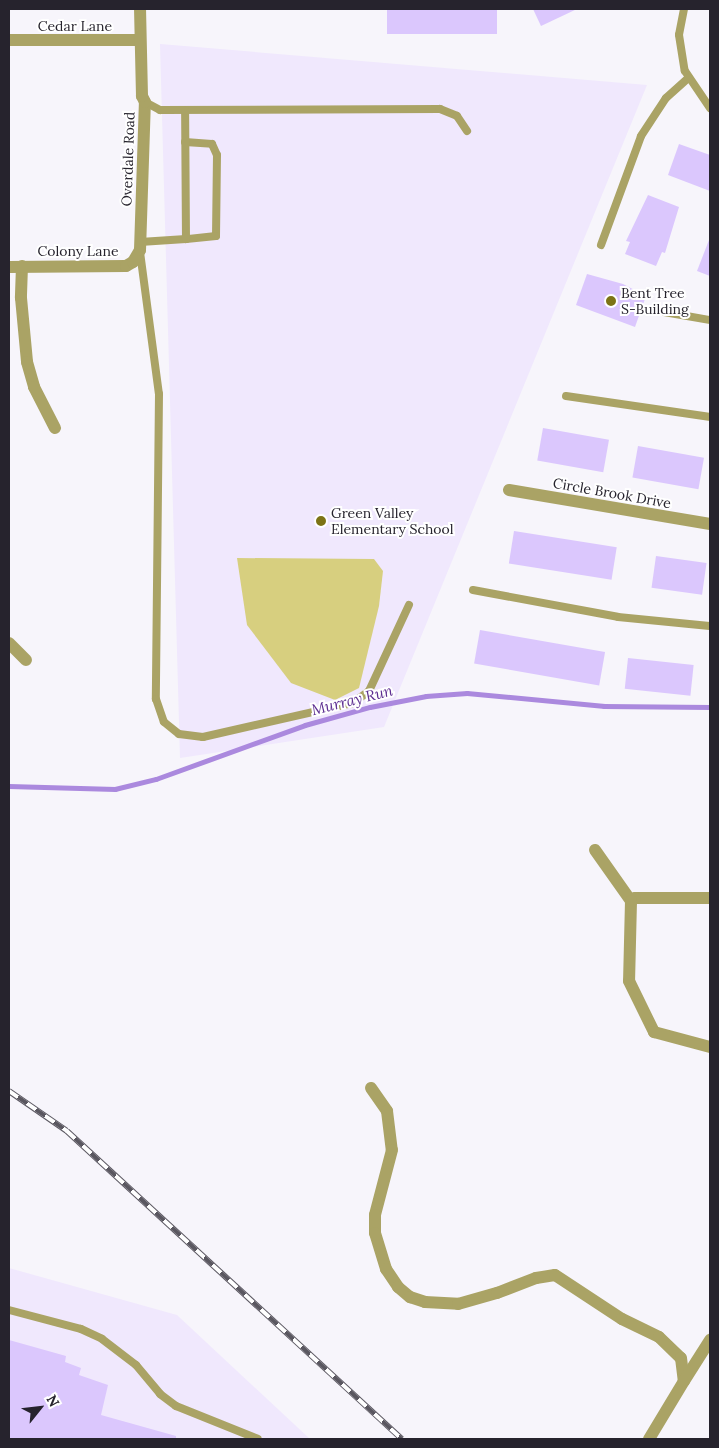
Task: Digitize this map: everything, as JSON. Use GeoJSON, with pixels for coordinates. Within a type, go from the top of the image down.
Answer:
{"type":"FeatureCollection","features":[{"type":"Feature","properties":{"kind":"street","name":"Overdale Road"},"geometry":{"type":"LineString","coordinates":[[140,9],[142,96],[145,102],[140,246]]}},
{"type":"Feature","properties":{"kind":"street","name":"Cedar Lane"},"geometry":{"type":"LineString","coordinates":[[9,40],[140,40]]}},
{"type":"Feature","properties":{"kind":"street","name":"Colony Lane"},"geometry":{"type":"LineString","coordinates":[[15,266],[126,266],[133,262],[140,246]]}},
{"type":"Feature","properties":{"kind":"street"},"geometry":{"type":"LineString","coordinates":[[15,266],[21,298],[27,362],[34,387],[55,428]]}},
{"type":"Feature","properties":{"kind":"street","name":"Circle Brook Drive"},"geometry":{"type":"LineString","coordinates":[[509,490],[710,524]]}},
{"type":"Feature","properties":{"kind":"street"},"geometry":{"type":"LineString","coordinates":[[9,643],[26,660]]}},
{"type":"Feature","properties":{"kind":"street"},"geometry":{"type":"LineString","coordinates":[[595,850],[631,902],[629,981],[635,998],[654,1032],[710,1046]]}},
{"type":"Feature","properties":{"kind":"street"},"geometry":{"type":"LineString","coordinates":[[631,902],[635,898],[710,898]]}},
{"type":"Feature","properties":{"kind":"street"},"geometry":{"type":"LineString","coordinates":[[371,1088],[387,1111],[392,1150],[375,1215],[375,1233],[382,1261],[398,1287],[410,1297],[425,1302],[458,1304],[497,1294],[536,1278],[555,1275],[596,1303],[672,1347],[681,1358],[684,1381]]}},
{"type":"Feature","properties":{"kind":"street"},"geometry":{"type":"LineString","coordinates":[[649,1439],[710,1340]]}},
{"type":"Feature","properties":{"kind":"lane"},"geometry":{"type":"LineString","coordinates":[[684,9],[679,35],[688,78],[710,108]]}},
{"type":"Feature","properties":{"kind":"lane"},"geometry":{"type":"LineString","coordinates":[[601,245],[645,129],[666,98],[688,78]]}},
{"type":"Feature","properties":{"kind":"lane"},"geometry":{"type":"LineString","coordinates":[[145,102],[160,110],[440,109],[457,116],[467,131]]}},
{"type":"Feature","properties":{"kind":"lane"},"geometry":{"type":"LineString","coordinates":[[185,110],[186,239]]}},
{"type":"Feature","properties":{"kind":"lane"},"geometry":{"type":"LineString","coordinates":[[185,142],[212,144],[217,156],[216,236],[140,246],[159,394],[156,698],[164,722],[179,734],[203,737],[353,703],[369,691],[409,604]]}},
{"type":"Feature","properties":{"kind":"lane"},"geometry":{"type":"LineString","coordinates":[[664,312],[710,320]]}},
{"type":"Feature","properties":{"kind":"lane"},"geometry":{"type":"LineString","coordinates":[[566,396],[710,417]]}},
{"type":"Feature","properties":{"kind":"lane"},"geometry":{"type":"LineString","coordinates":[[473,590],[618,617],[710,626]]}},
{"type":"Feature","properties":{"kind":"lane"},"geometry":{"type":"LineString","coordinates":[[9,1310],[81,1329],[102,1340],[136,1365],[160,1394],[176,1406],[258,1439]]}},
{"type":"Feature","properties":{"kind":"shaded area","name":"Green Valley Elementary School"},"geometry":{"type":"Polygon","coordinates":[[[160,44],[647,85],[384,727],[180,758],[160,44]]]}},
{"type":"Feature","properties":{"kind":"shaded area"},"geometry":{"type":"Polygon","coordinates":[[[237,558],[374,559],[383,571],[379,606],[359,688],[335,700],[291,683],[247,625],[237,558]]]}},
{"type":"Feature","properties":{"kind":"shaded area"},"geometry":{"type":"Polygon","coordinates":[[[9,1268],[177,1315],[310,1439],[9,1439],[9,1268]]]}},
{"type":"Feature","properties":{"kind":"building"},"geometry":{"type":"Polygon","coordinates":[[[387,9],[497,9],[497,34],[387,34],[387,9]]]}},
{"type":"Feature","properties":{"kind":"building"},"geometry":{"type":"Polygon","coordinates":[[[533,9],[577,9],[541,26],[533,9]]]}},
{"type":"Feature","properties":{"kind":"building"},"geometry":{"type":"Polygon","coordinates":[[[679,144],[710,155],[710,191],[668,175],[679,144]]]}},
{"type":"Feature","properties":{"kind":"building"},"geometry":{"type":"Polygon","coordinates":[[[648,195],[679,207],[665,253],[662,252],[656,266],[625,254],[630,242],[626,241],[648,195]]]}},
{"type":"Feature","properties":{"kind":"building"},"geometry":{"type":"Polygon","coordinates":[[[710,240],[710,276],[697,271],[710,240]]]}},
{"type":"Feature","properties":{"kind":"building","name":"Bent Tree S-Building"},"geometry":{"type":"Polygon","coordinates":[[[587,274],[623,284],[646,296],[635,327],[576,305],[587,274]]]}},
{"type":"Feature","properties":{"kind":"building"},"geometry":{"type":"Polygon","coordinates":[[[543,428],[609,440],[603,472],[537,460],[543,428]]]}},
{"type":"Feature","properties":{"kind":"building"},"geometry":{"type":"Polygon","coordinates":[[[638,446],[704,458],[698,489],[632,478],[638,446]]]}},
{"type":"Feature","properties":{"kind":"building"},"geometry":{"type":"Polygon","coordinates":[[[514,531],[617,547],[612,580],[509,564],[514,531]]]}},
{"type":"Feature","properties":{"kind":"building"},"geometry":{"type":"Polygon","coordinates":[[[656,556],[707,563],[702,595],[652,588],[656,556]]]}},
{"type":"Feature","properties":{"kind":"building"},"geometry":{"type":"Polygon","coordinates":[[[480,630],[605,652],[599,686],[474,663],[480,630]]]}},
{"type":"Feature","properties":{"kind":"building"},"geometry":{"type":"Polygon","coordinates":[[[628,658],[694,665],[690,696],[625,689],[628,658]]]}},
{"type":"Feature","properties":{"kind":"building"},"geometry":{"type":"Polygon","coordinates":[[[9,1340],[66,1356],[65,1362],[81,1368],[79,1375],[108,1385],[101,1415],[176,1436],[176,1439],[9,1439],[9,1340]]]}},
{"type":"Feature","properties":{"kind":"waterway","name":"Murray Run"},"geometry":{"type":"LineString","coordinates":[[9,786],[115,789],[156,779],[305,725],[370,707],[426,696],[467,693],[604,706],[710,707]]}},
{"type":"Feature","properties":{"kind":"railway"},"geometry":{"type":"LineString","coordinates":[[9,1091],[67,1131],[402,1439]]}},
{"type":"Feature","properties":{"kind":"place","name":"Bent Tree S-Building"},"geometry":{"type":"Point","coordinates":[611,301]}},
{"type":"Feature","properties":{"kind":"place","name":"Green Valley Elementary School"},"geometry":{"type":"Point","coordinates":[321,521]}}]}
